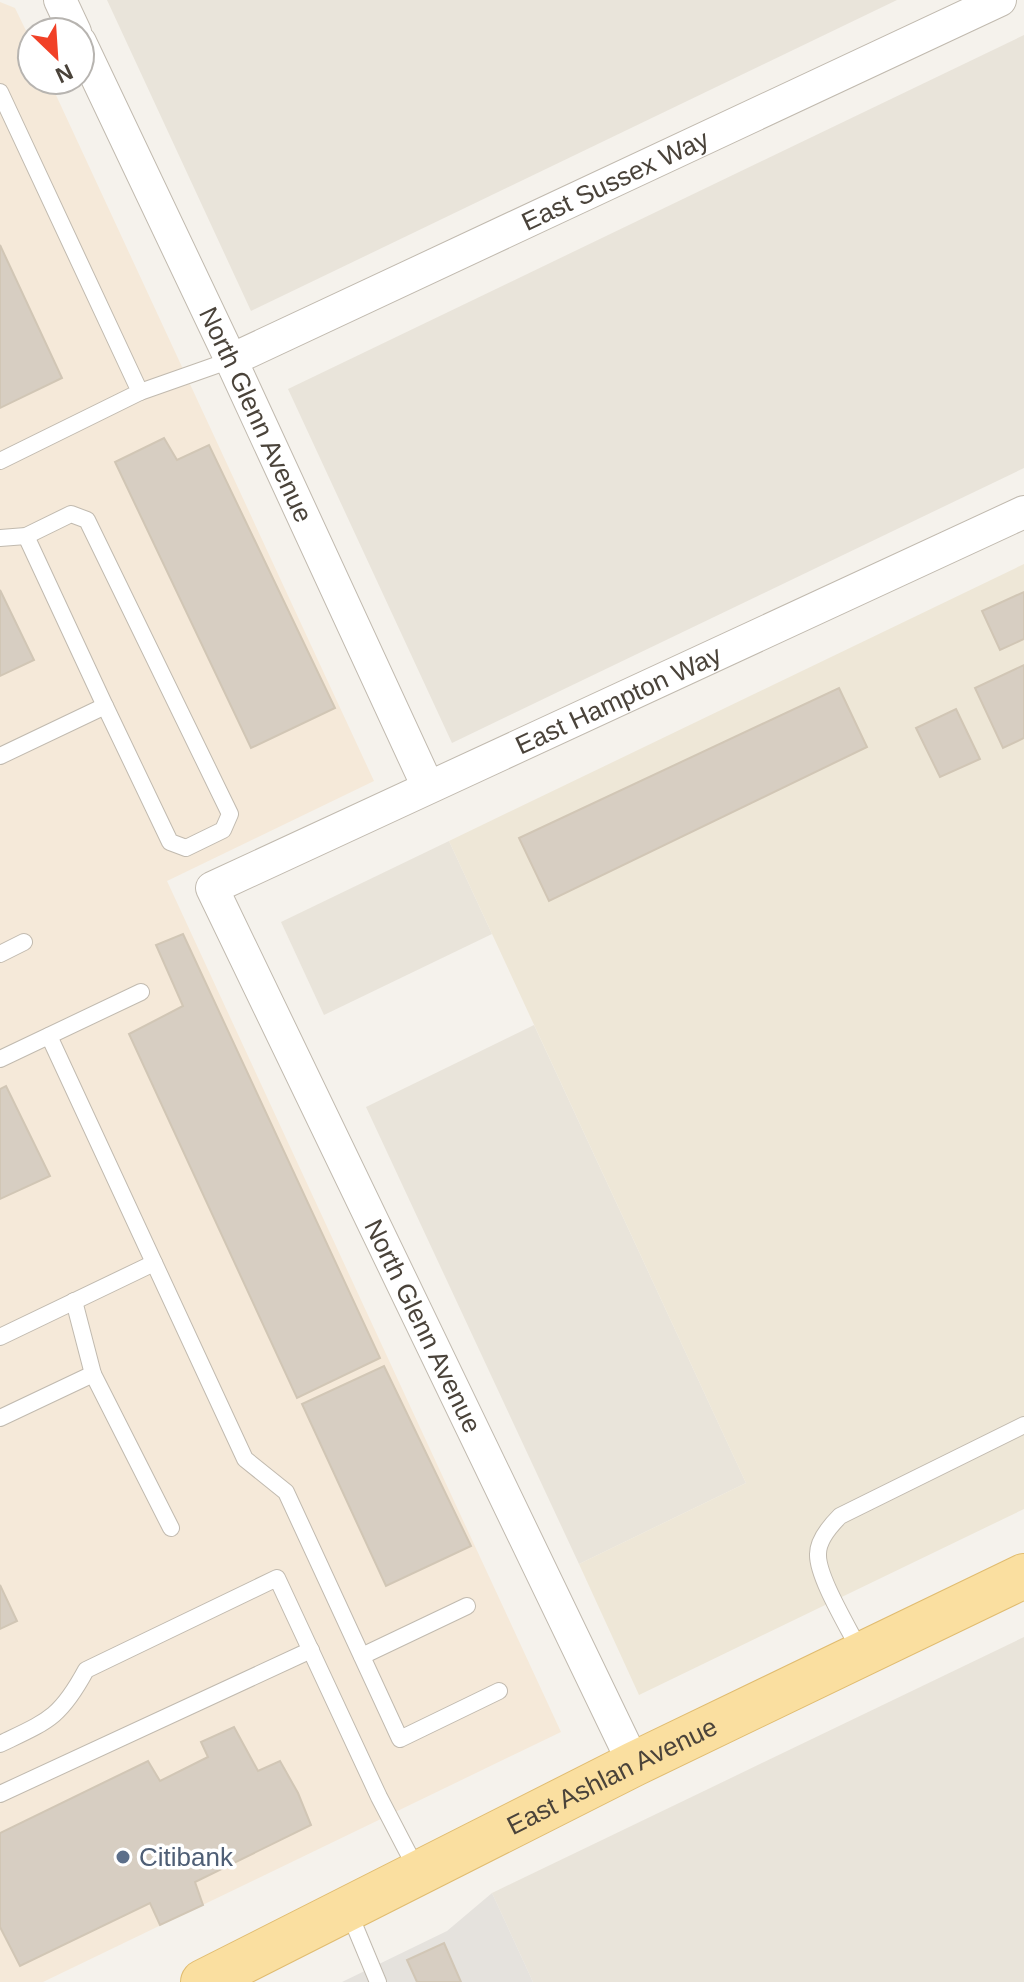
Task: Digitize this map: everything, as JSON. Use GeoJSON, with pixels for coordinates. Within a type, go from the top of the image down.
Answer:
{"type":"FeatureCollection","features":[{"type":"Feature","properties":{"kind":"main road","name":"East Ashlan Avenue"},"geometry":{"type":"LineString","coordinates":[[203,1982],[634,1764],[1024,1576]]}},
{"type":"Feature","properties":{"kind":"street","name":"East Sussex Way"},"geometry":{"type":"LineString","coordinates":[[231,360],[1000,0]]}},
{"type":"Feature","properties":{"kind":"street","name":"North Glenn Avenue"},"geometry":{"type":"LineString","coordinates":[[96,76],[428,787]]}},
{"type":"Feature","properties":{"kind":"street","name":"East Hampton Way"},"geometry":{"type":"LineString","coordinates":[[212,888],[1024,512]]}},
{"type":"Feature","properties":{"kind":"street","name":"North Glenn Avenue"},"geometry":{"type":"LineString","coordinates":[[212,888],[634,1764]]}},
{"type":"Feature","properties":{"kind":"lane"},"geometry":{"type":"LineString","coordinates":[[0,92],[140,392]]}},
{"type":"Feature","properties":{"kind":"lane"},"geometry":{"type":"LineString","coordinates":[[0,461],[140,392],[231,360]]}},
{"type":"Feature","properties":{"kind":"lane"},"geometry":{"type":"LineString","coordinates":[[0,538],[26,536],[71,514],[87,520],[230,814],[223,830],[186,848],[170,842],[26,536]]}},
{"type":"Feature","properties":{"kind":"lane"},"geometry":{"type":"LineString","coordinates":[[0,756],[105,706]]}},
{"type":"Feature","properties":{"kind":"lane"},"geometry":{"type":"LineString","coordinates":[[0,954],[24,942]]}},
{"type":"Feature","properties":{"kind":"lane"},"geometry":{"type":"LineString","coordinates":[[0,1059],[141,992]]}},
{"type":"Feature","properties":{"kind":"lane"},"geometry":{"type":"LineString","coordinates":[[49,1036],[245,1459],[286,1492],[400,1739],[499,1691]]}},
{"type":"Feature","properties":{"kind":"lane"},"geometry":{"type":"LineString","coordinates":[[0,1337],[154,1263]]}},
{"type":"Feature","properties":{"kind":"lane"},"geometry":{"type":"LineString","coordinates":[[74,1301],[93,1374],[171,1528]]}},
{"type":"Feature","properties":{"kind":"lane"},"geometry":{"type":"LineString","coordinates":[[0,1418],[93,1374]]}},
{"type":"Feature","properties":{"kind":"lane"},"geometry":{"type":"LineString","coordinates":[[861,1654],[824,1578],[818,1552],[829,1526],[840,1516],[1024,1425]]}},
{"type":"Feature","properties":{"kind":"lane"},"geometry":{"type":"LineString","coordinates":[[0,1744],[47,1722],[70,1700],[86,1670],[277,1578],[379,1797],[419,1873]]}},
{"type":"Feature","properties":{"kind":"lane"},"geometry":{"type":"LineString","coordinates":[[362,1656],[467,1606]]}},
{"type":"Feature","properties":{"kind":"lane"},"geometry":{"type":"LineString","coordinates":[[0,1794],[311,1650]]}},
{"type":"Feature","properties":{"kind":"lane"},"geometry":{"type":"LineString","coordinates":[[348,1909],[378,1982]]}},
{"type":"Feature","properties":{"kind":"shaded area"},"geometry":{"type":"Polygon","coordinates":[[[107,0],[897,0],[251,311],[107,0]]]}},
{"type":"Feature","properties":{"kind":"shaded area"},"geometry":{"type":"Polygon","coordinates":[[[0,2],[15,8],[19,16],[16,16],[16,96],[56,96],[374,781],[167,881],[561,1732],[43,1982],[0,1982],[0,2]]]}},
{"type":"Feature","properties":{"kind":"shaded area"},"geometry":{"type":"Polygon","coordinates":[[[1024,35],[1024,468],[452,743],[288,389],[1024,35]]]}},
{"type":"Feature","properties":{"kind":"shaded area"},"geometry":{"type":"Polygon","coordinates":[[[1024,564],[1024,1509],[639,1695],[579,1564],[746,1483],[449,841],[1024,564]]]}},
{"type":"Feature","properties":{"kind":"shaded area"},"geometry":{"type":"Polygon","coordinates":[[[449,841],[492,934],[324,1015],[281,922],[449,841]]]}},
{"type":"Feature","properties":{"kind":"shaded area"},"geometry":{"type":"Polygon","coordinates":[[[534,1025],[746,1483],[579,1564],[366,1107],[534,1025]]]}},
{"type":"Feature","properties":{"kind":"shaded area"},"geometry":{"type":"Polygon","coordinates":[[[1024,1637],[1024,1982],[533,1982],[492,1893],[1024,1637]]]}},
{"type":"Feature","properties":{"kind":"shaded area"},"geometry":{"type":"Polygon","coordinates":[[[492,1893],[533,1982],[342,1982],[447,1931],[492,1893]]]}},
{"type":"Feature","properties":{"kind":"building"},"geometry":{"type":"Polygon","coordinates":[[[0,245],[62,378],[0,408],[0,245]]]}},
{"type":"Feature","properties":{"kind":"building"},"geometry":{"type":"Polygon","coordinates":[[[164,438],[177,460],[209,445],[335,708],[251,748],[115,462],[164,438]]]}},
{"type":"Feature","properties":{"kind":"building"},"geometry":{"type":"Polygon","coordinates":[[[0,590],[34,660],[0,676],[0,590]]]}},
{"type":"Feature","properties":{"kind":"building"},"geometry":{"type":"Polygon","coordinates":[[[1024,592],[1024,639],[1000,650],[982,611],[1024,592]]]}},
{"type":"Feature","properties":{"kind":"building"},"geometry":{"type":"Polygon","coordinates":[[[1024,665],[1024,738],[1003,748],[975,688],[1024,665]]]}},
{"type":"Feature","properties":{"kind":"building"},"geometry":{"type":"Polygon","coordinates":[[[839,688],[867,747],[549,901],[519,838],[839,688]]]}},
{"type":"Feature","properties":{"kind":"building"},"geometry":{"type":"Polygon","coordinates":[[[956,709],[980,759],[940,777],[916,728],[956,709]]]}},
{"type":"Feature","properties":{"kind":"building"},"geometry":{"type":"Polygon","coordinates":[[[183,934],[380,1358],[297,1398],[129,1034],[183,1006],[156,945],[183,934]]]}},
{"type":"Feature","properties":{"kind":"building"},"geometry":{"type":"Polygon","coordinates":[[[6,1086],[50,1176],[0,1199],[0,1089],[6,1086]]]}},
{"type":"Feature","properties":{"kind":"building"},"geometry":{"type":"Polygon","coordinates":[[[384,1366],[471,1546],[386,1586],[302,1404],[384,1366]]]}},
{"type":"Feature","properties":{"kind":"building"},"geometry":{"type":"Polygon","coordinates":[[[0,1585],[17,1621],[0,1629],[0,1585]]]}},
{"type":"Feature","properties":{"kind":"building","name":"Citibank"},"geometry":{"type":"Polygon","coordinates":[[[234,1727],[258,1771],[280,1761],[311,1825],[195,1882],[203,1905],[160,1925],[150,1903],[20,1966],[0,1927],[0,1833],[148,1761],[160,1781],[208,1757],[201,1742],[234,1727]]]}},
{"type":"Feature","properties":{"kind":"building"},"geometry":{"type":"Polygon","coordinates":[[[444,1943],[461,1982],[417,1982],[407,1960],[444,1943]]]}},
{"type":"Feature","properties":{"kind":"place","name":"Citibank"},"geometry":{"type":"Point","coordinates":[123,1857]}}]}
